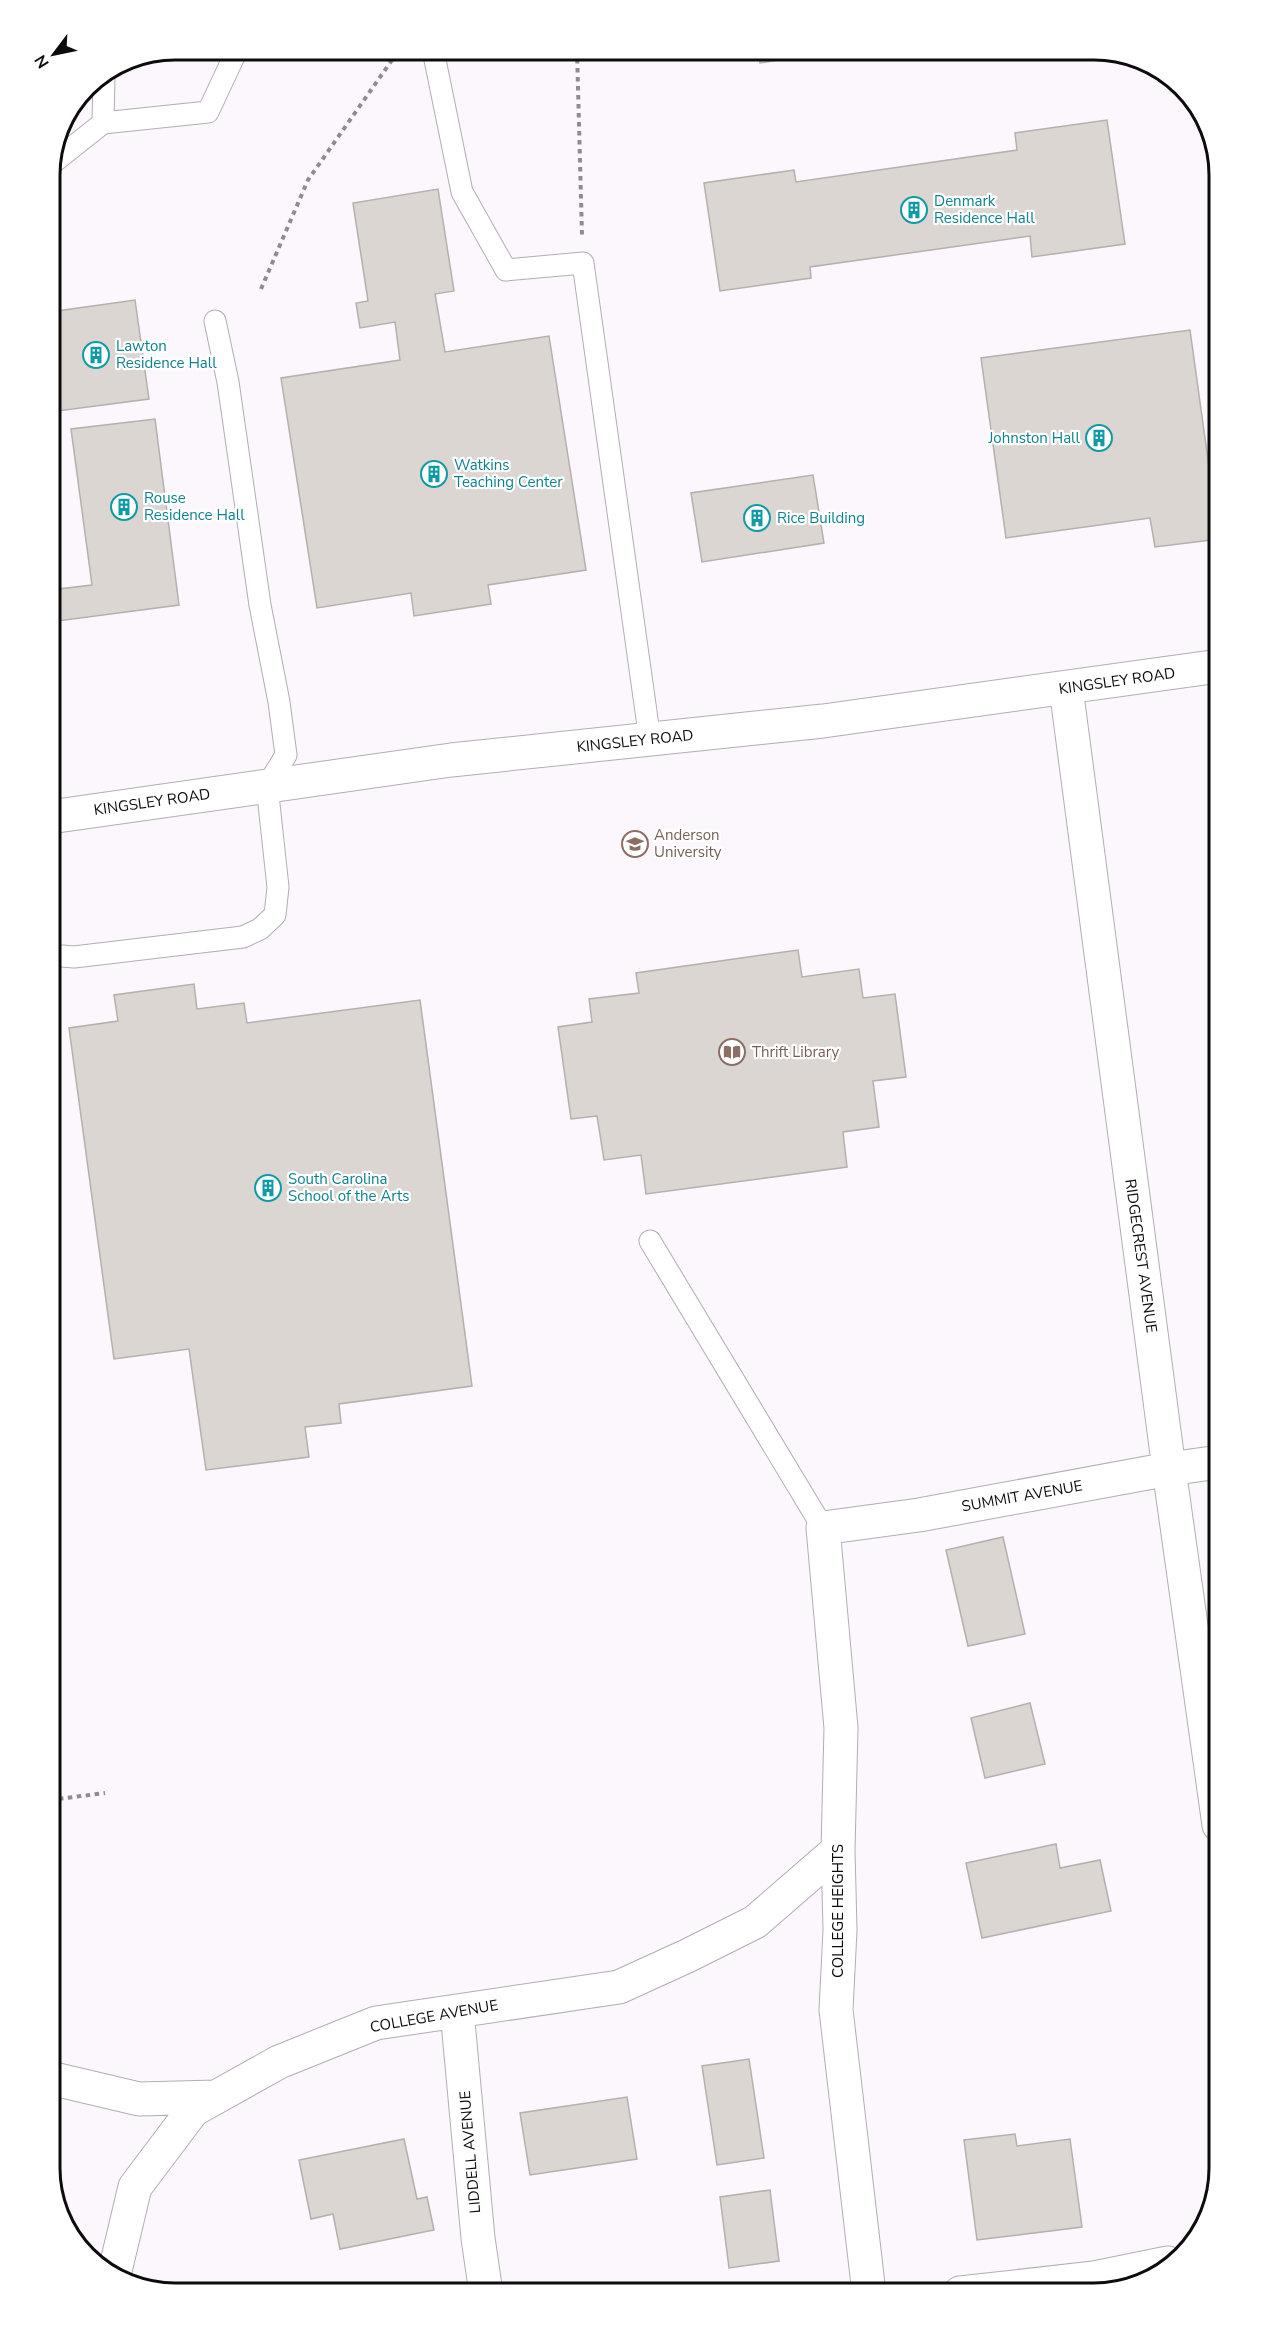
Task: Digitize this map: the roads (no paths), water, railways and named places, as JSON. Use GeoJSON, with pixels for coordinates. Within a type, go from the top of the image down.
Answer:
{"type":"FeatureCollection","features":[{"type":"Feature","properties":{"kind":"street","name":"KINGSLEY ROAD"},"geometry":{"type":"LineString","coordinates":[[60,815],[451,760],[823,721],[1209,668]]}},
{"type":"Feature","properties":{"kind":"street","name":"RIDGECREST AVENUE"},"geometry":{"type":"LineString","coordinates":[[1066,688],[1169,1469],[1209,1748]]}},
{"type":"Feature","properties":{"kind":"street","name":"SUMMIT AVENUE"},"geometry":{"type":"LineString","coordinates":[[823,1528],[919,1515],[1209,1464]]}},
{"type":"Feature","properties":{"kind":"street","name":"COLLEGE HEIGHTS"},"geometry":{"type":"LineString","coordinates":[[823,1528],[841,1728],[838,1850],[840,1929],[837,2010],[868,2283]]}},
{"type":"Feature","properties":{"kind":"street","name":"COLLEGE AVENUE"},"geometry":{"type":"LineString","coordinates":[[116,2267],[135,2187],[193,2110],[279,2062],[376,2023],[619,1987],[755,1922],[838,1850]]}},
{"type":"Feature","properties":{"kind":"street","name":"LIDDELL AVENUE"},"geometry":{"type":"LineString","coordinates":[[457,2011],[478,2238],[485,2283]]}},
{"type":"Feature","properties":{"kind":"street"},"geometry":{"type":"LineString","coordinates":[[60,2080],[139,2099],[216,2097]]}},
{"type":"Feature","properties":{"kind":"street"},"geometry":{"type":"LineString","coordinates":[[1052,2283],[1094,2278],[1155,2266]]}},
{"type":"Feature","properties":{"kind":"lane"},"geometry":{"type":"LineString","coordinates":[[62,155],[102,123],[208,112],[232,60]]}},
{"type":"Feature","properties":{"kind":"lane"},"geometry":{"type":"LineString","coordinates":[[435,60],[462,192],[506,270],[583,263],[650,740]]}},
{"type":"Feature","properties":{"kind":"lane"},"geometry":{"type":"LineString","coordinates":[[102,123],[104,85]]}},
{"type":"Feature","properties":{"kind":"lane"},"geometry":{"type":"LineString","coordinates":[[60,956],[74,957],[243,937],[260,929],[275,915],[278,887],[267,786],[286,755],[279,702],[260,604],[232,403],[215,321]]}},
{"type":"Feature","properties":{"kind":"lane"},"geometry":{"type":"LineString","coordinates":[[650,1241],[823,1528]]}},
{"type":"Feature","properties":{"kind":"place","name":"Denmark Residence Hall"},"geometry":{"type":"Point","coordinates":[914,210]}},
{"type":"Feature","properties":{"kind":"place","name":"Lawton Residence Hall"},"geometry":{"type":"Point","coordinates":[96,355]}},
{"type":"Feature","properties":{"kind":"place","name":"Johnston Hall"},"geometry":{"type":"Point","coordinates":[1099,438]}},
{"type":"Feature","properties":{"kind":"place","name":"Watkins Teaching Center"},"geometry":{"type":"Point","coordinates":[434,474]}},
{"type":"Feature","properties":{"kind":"place","name":"Rouse Residence Hall"},"geometry":{"type":"Point","coordinates":[124,507]}},
{"type":"Feature","properties":{"kind":"place","name":"Rice Building"},"geometry":{"type":"Point","coordinates":[757,518]}},
{"type":"Feature","properties":{"kind":"place","name":"Anderson University"},"geometry":{"type":"Point","coordinates":[635,844]}},
{"type":"Feature","properties":{"kind":"place","name":"Thrift Library"},"geometry":{"type":"Point","coordinates":[732,1052]}},
{"type":"Feature","properties":{"kind":"place","name":"South Carolina School of the Arts"},"geometry":{"type":"Point","coordinates":[268,1188]}}]}
